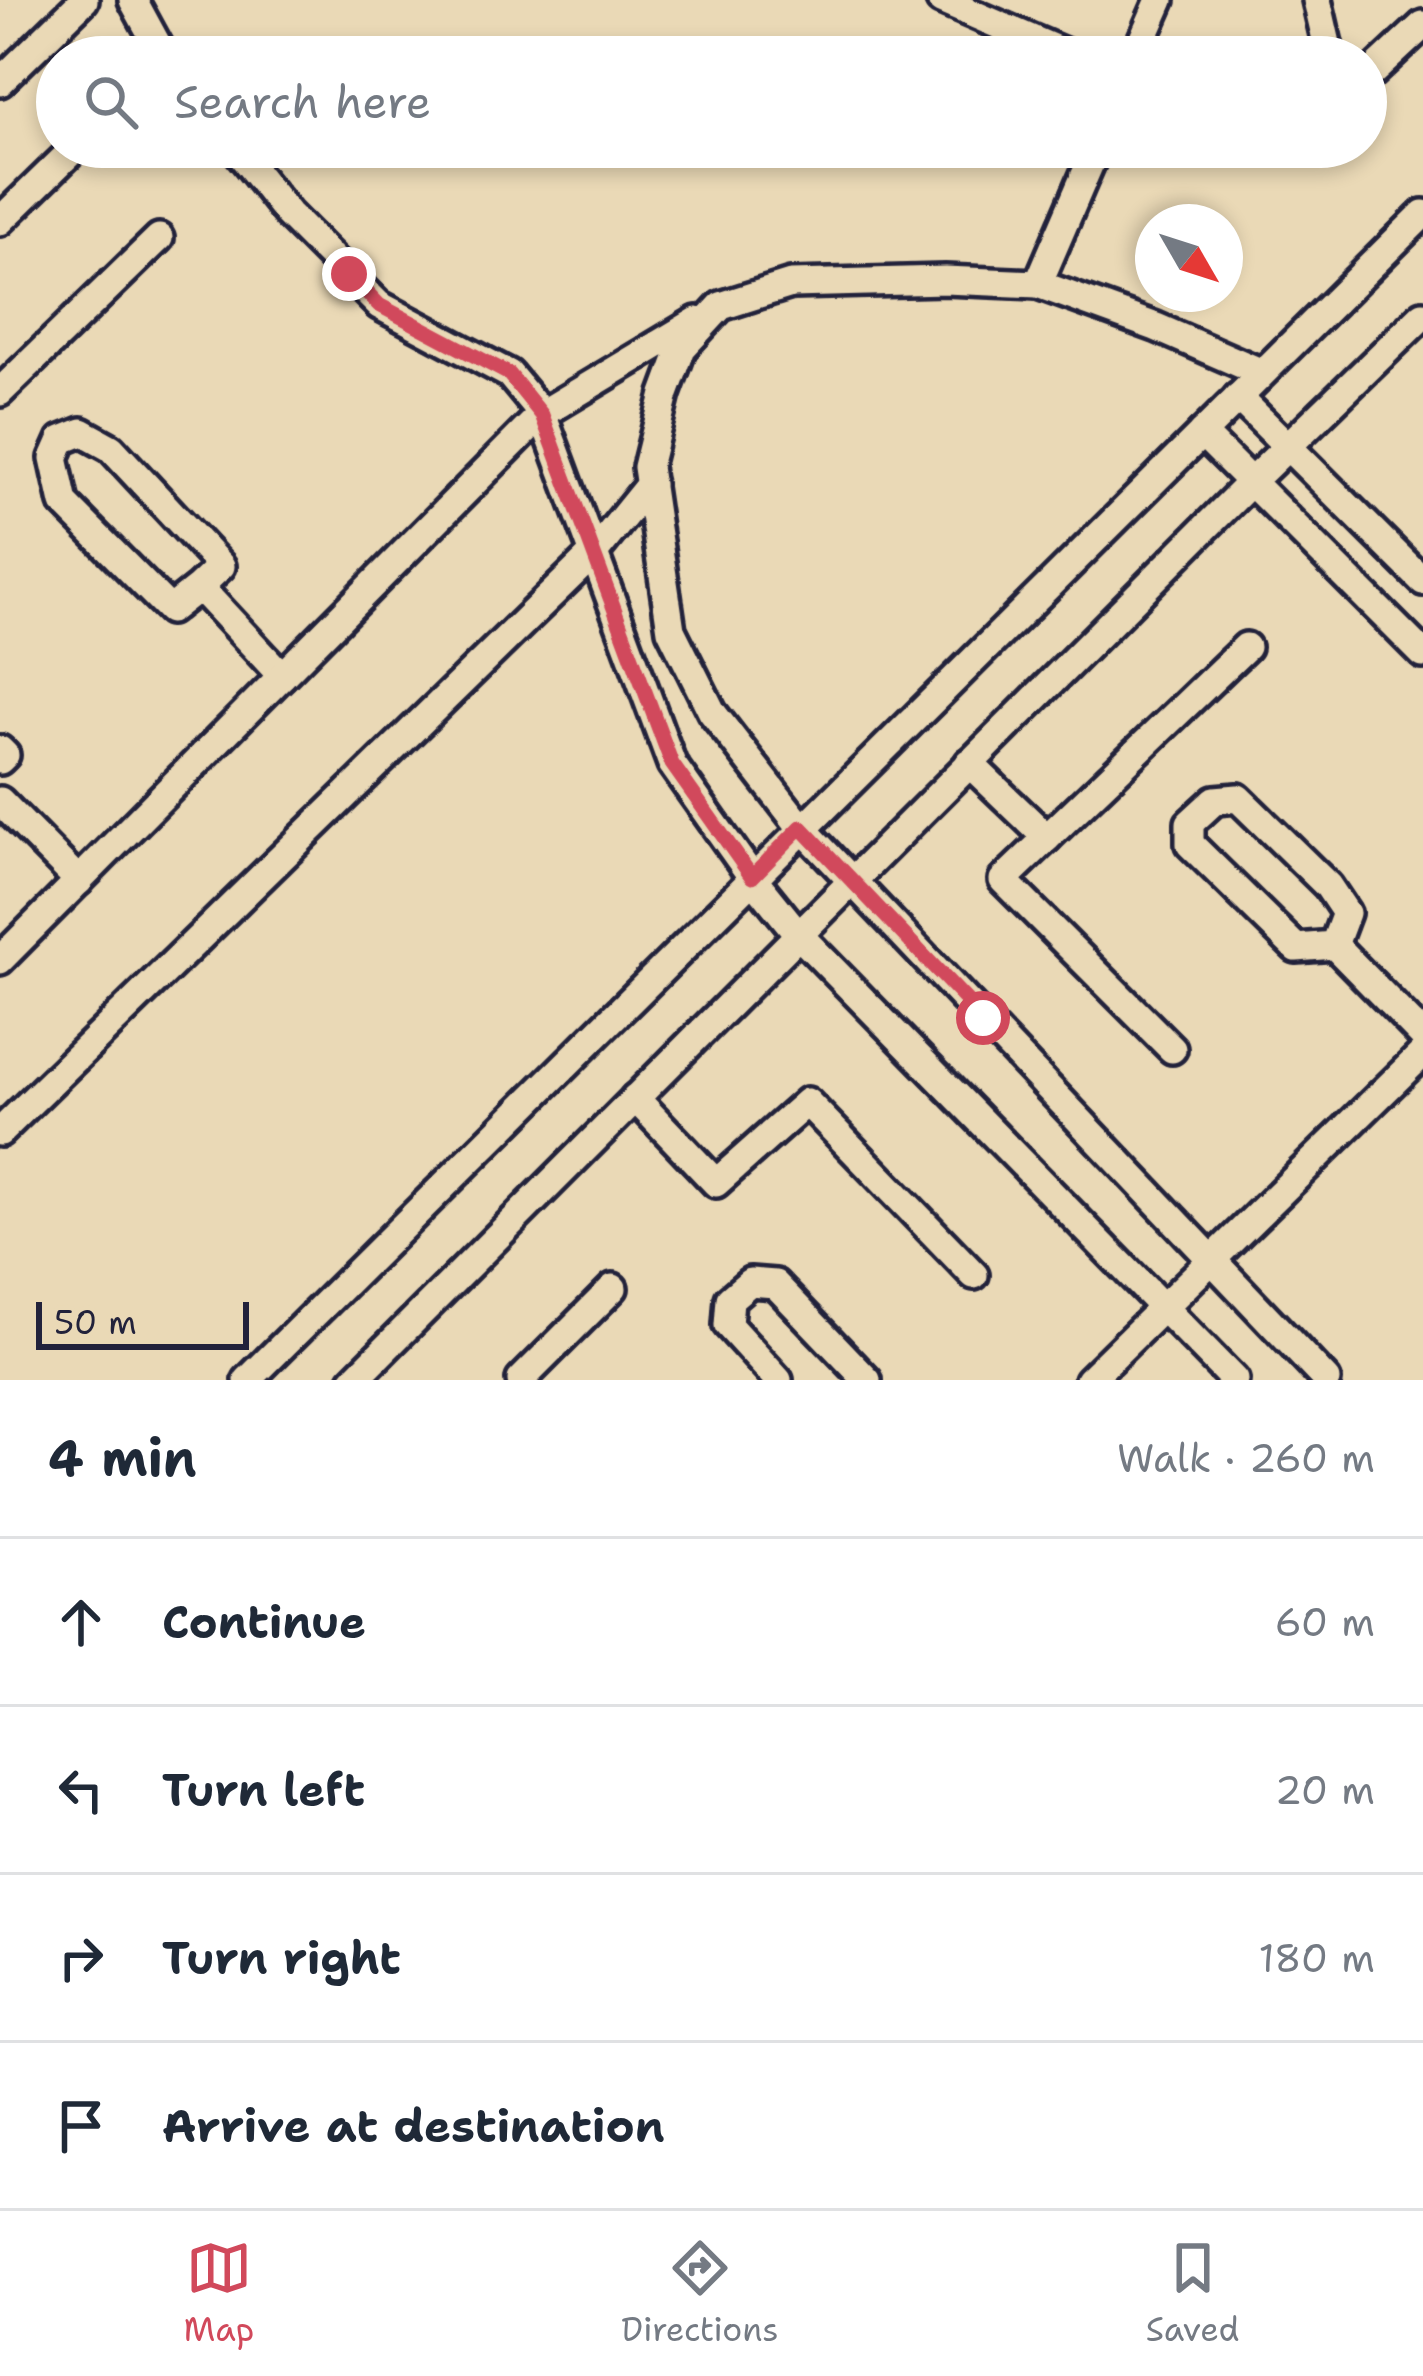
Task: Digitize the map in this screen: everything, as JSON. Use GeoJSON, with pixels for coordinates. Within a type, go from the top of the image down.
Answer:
{"type":"FeatureCollection","features":[{"type":"Feature","properties":{"kind":"street"},"geometry":{"type":"LineString","coordinates":[[47,36],[84,0]]}},
{"type":"Feature","properties":{"kind":"street"},"geometry":{"type":"LineString","coordinates":[[133,0],[153,36]]}},
{"type":"Feature","properties":{"kind":"street"},"geometry":{"type":"LineString","coordinates":[[941,0],[1024,36]]}},
{"type":"Feature","properties":{"kind":"street"},"geometry":{"type":"LineString","coordinates":[[1145,36],[1160,0]]}},
{"type":"Feature","properties":{"kind":"street"},"geometry":{"type":"LineString","coordinates":[[1317,0],[1325,36]]}},
{"type":"Feature","properties":{"kind":"street"},"geometry":{"type":"LineString","coordinates":[[1387,58],[1423,25]]}},
{"type":"Feature","properties":{"kind":"street"},"geometry":{"type":"LineString","coordinates":[[0,82],[36,47]]}},
{"type":"Feature","properties":{"kind":"street"},"geometry":{"type":"LineString","coordinates":[[0,221],[54,168]]}},
{"type":"Feature","properties":{"kind":"street"},"geometry":{"type":"LineString","coordinates":[[252,168],[288,214],[379,305],[509,374],[542,415],[672,764],[752,877],[799,934],[1234,1380]]}},
{"type":"Feature","properties":{"kind":"street"},"geometry":{"type":"LineString","coordinates":[[1038,284],[1087,168]]}},
{"type":"Feature","properties":{"kind":"street"},"geometry":{"type":"LineString","coordinates":[[248,1380],[1423,214]]}},
{"type":"Feature","properties":{"kind":"street"},"geometry":{"type":"LineString","coordinates":[[1,390],[158,238]]}},
{"type":"Feature","properties":{"kind":"street"},"geometry":{"type":"LineString","coordinates":[[0,960],[542,415],[721,306],[791,284],[945,280],[1038,284],[1262,373]]}},
{"type":"Feature","properties":{"kind":"street"},"geometry":{"type":"LineString","coordinates":[[721,306],[682,348],[647,467],[671,630],[712,712],[801,827],[1326,1380]]}},
{"type":"Feature","properties":{"kind":"street"},"geometry":{"type":"LineString","coordinates":[[369,1375],[635,1098],[1423,315]]}},
{"type":"Feature","properties":{"kind":"street"},"geometry":{"type":"LineString","coordinates":[[1238,397],[1423,581]]}},
{"type":"Feature","properties":{"kind":"street"},"geometry":{"type":"LineString","coordinates":[[82,432],[111,448],[220,566],[199,587],[170,610],[64,503],[54,458],[62,440],[82,432]]}},
{"type":"Feature","properties":{"kind":"street"},"geometry":{"type":"LineString","coordinates":[[1202,433],[1423,654]]}},
{"type":"Feature","properties":{"kind":"street"},"geometry":{"type":"LineString","coordinates":[[0,1132],[595,552],[650,484]]}},
{"type":"Feature","properties":{"kind":"street"},"geometry":{"type":"LineString","coordinates":[[199,587],[283,676]]}},
{"type":"Feature","properties":{"kind":"street"},"geometry":{"type":"LineString","coordinates":[[1172,1049],[1004,880],[1246,647]]}},
{"type":"Feature","properties":{"kind":"street"},"geometry":{"type":"LineString","coordinates":[[0,750],[5,755],[0,760]]}},
{"type":"Feature","properties":{"kind":"street"},"geometry":{"type":"LineString","coordinates":[[969,763],[1047,838]]}},
{"type":"Feature","properties":{"kind":"street"},"geometry":{"type":"LineString","coordinates":[[1238,798],[1337,899],[1346,913],[1334,945],[1296,948],[1190,844],[1190,823],[1215,800],[1238,798]]}},
{"type":"Feature","properties":{"kind":"street"},"geometry":{"type":"LineString","coordinates":[[0,801],[79,881]]}},
{"type":"Feature","properties":{"kind":"street"},"geometry":{"type":"LineString","coordinates":[[1334,945],[1423,1036]]}},
{"type":"Feature","properties":{"kind":"street"},"geometry":{"type":"LineString","coordinates":[[1089,1380],[1423,1053]]}},
{"type":"Feature","properties":{"kind":"street"},"geometry":{"type":"LineString","coordinates":[[635,1098],[716,1183],[807,1102],[974,1275]]}},
{"type":"Feature","properties":{"kind":"street"},"geometry":{"type":"LineString","coordinates":[[778,1380],[728,1325],[730,1299],[751,1282],[775,1284],[867,1380]]}},
{"type":"Feature","properties":{"kind":"street"},"geometry":{"type":"LineString","coordinates":[[521,1380],[613,1288]]}},
{"type":"Feature","properties":{"kind":"route"},"geometry":{"type":"LineString","coordinates":[[349,274],[379,305],[509,374],[542,415],[672,764],[752,877],[801,827],[983,1018]]}}]}
